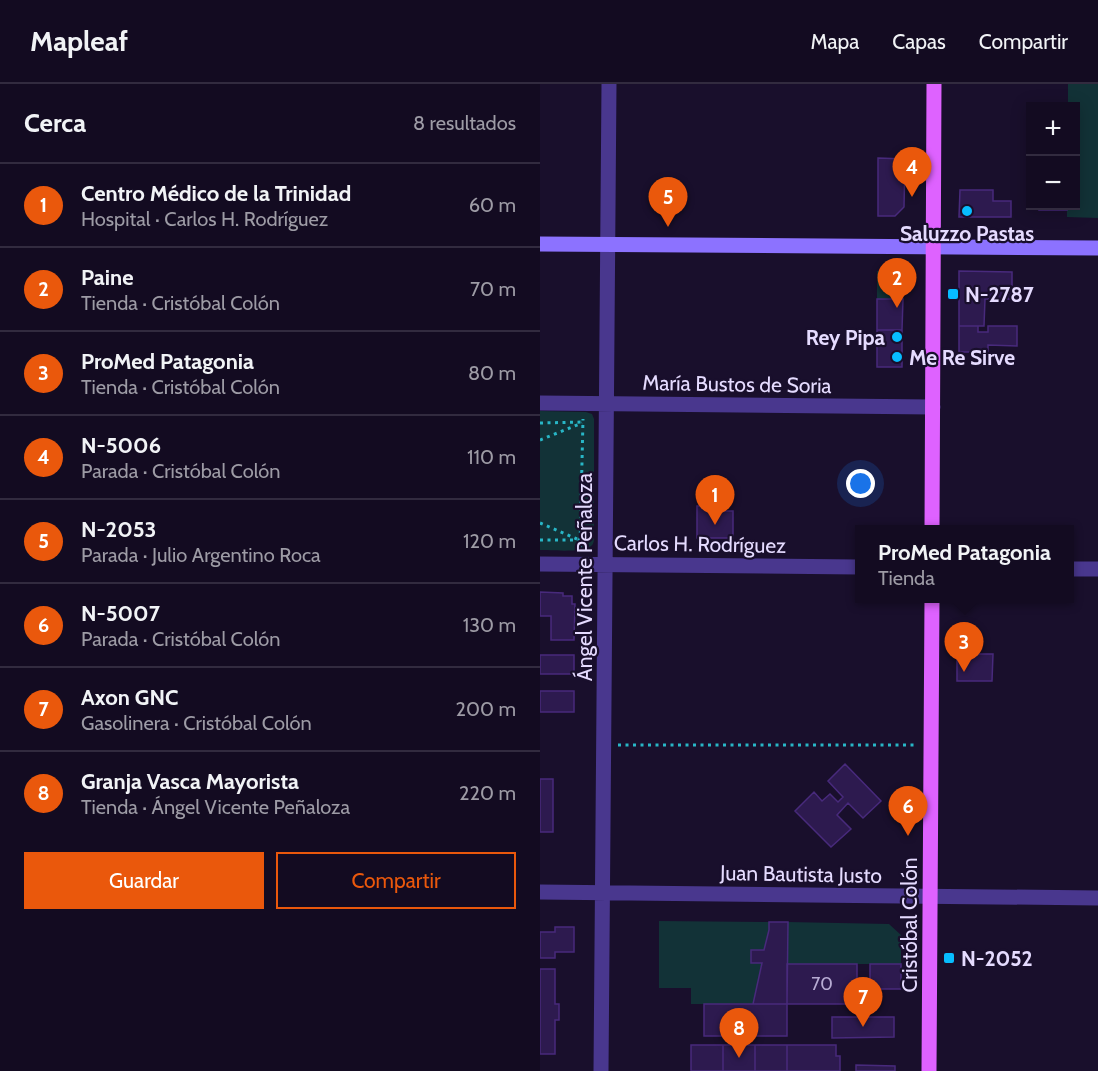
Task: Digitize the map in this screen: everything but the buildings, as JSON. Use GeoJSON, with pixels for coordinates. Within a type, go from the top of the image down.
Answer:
{"type":"FeatureCollection","features":[{"type":"Feature","properties":{"kind":"main road"},"geometry":{"type":"LineString","coordinates":[[932,525],[934,84]]}},
{"type":"Feature","properties":{"kind":"main road","name":"Cristóbal Colón"},"geometry":{"type":"LineString","coordinates":[[929,1071],[932,603]]}},
{"type":"Feature","properties":{"kind":"street","name":"Ángel Vicente Peñaloza"},"geometry":{"type":"LineString","coordinates":[[601,1071],[609,84]]}},
{"type":"Feature","properties":{"kind":"street"},"geometry":{"type":"LineString","coordinates":[[540,243],[1098,248]]}},
{"type":"Feature","properties":{"kind":"street","name":"María Bustos de Soria"},"geometry":{"type":"LineString","coordinates":[[540,403],[933,407]]}},
{"type":"Feature","properties":{"kind":"street","name":"Carlos H. Rodríguez"},"geometry":{"type":"LineString","coordinates":[[540,564],[855,567]]}},
{"type":"Feature","properties":{"kind":"street"},"geometry":{"type":"LineString","coordinates":[[1074,569],[1098,569]]}},
{"type":"Feature","properties":{"kind":"street","name":"Juan Bautista Justo"},"geometry":{"type":"LineString","coordinates":[[540,892],[1098,898]]}},
{"type":"Feature","properties":{"kind":"path"},"geometry":{"type":"LineString","coordinates":[[580,550],[583,412]]}},
{"type":"Feature","properties":{"kind":"path"},"geometry":{"type":"LineString","coordinates":[[540,423],[583,422]]}},
{"type":"Feature","properties":{"kind":"path"},"geometry":{"type":"LineString","coordinates":[[540,440],[583,422]]}},
{"type":"Feature","properties":{"kind":"path"},"geometry":{"type":"LineString","coordinates":[[540,523],[580,540]]}},
{"type":"Feature","properties":{"kind":"path"},"geometry":{"type":"LineString","coordinates":[[540,540],[594,540]]}},
{"type":"Feature","properties":{"kind":"path"},"geometry":{"type":"LineString","coordinates":[[604,745],[931,745]]}},
{"type":"Feature","properties":{"kind":"green space"},"geometry":{"type":"Polygon","coordinates":[[[1068,84],[1098,84],[1098,218],[1067,217],[1067,210],[1080,210],[1080,102],[1068,102],[1068,84]]]}},
{"type":"Feature","properties":{"kind":"green space"},"geometry":{"type":"Polygon","coordinates":[[[877,271],[894,271],[903,281],[903,299],[877,299],[877,271]]]}},
{"type":"Feature","properties":{"kind":"green space"},"geometry":{"type":"Polygon","coordinates":[[[540,411],[586,412],[592,414],[594,419],[594,539],[592,545],[587,548],[540,550],[540,411]]]}},
{"type":"Feature","properties":{"kind":"green space"},"geometry":{"type":"Polygon","coordinates":[[[659,921],[769,922],[764,950],[751,950],[762,963],[753,1004],[691,1004],[691,988],[659,988],[659,921]]]}},
{"type":"Feature","properties":{"kind":"green space"},"geometry":{"type":"Polygon","coordinates":[[[788,922],[889,924],[901,935],[901,964],[787,964],[788,922]]]}},
{"type":"Feature","properties":{"kind":"place","name":"N-5006"},"geometry":{"type":"Point","coordinates":[912,197]}},
{"type":"Feature","properties":{"kind":"place","name":"Saluzzo Pastas"},"geometry":{"type":"Point","coordinates":[967,211]}},
{"type":"Feature","properties":{"kind":"place","name":"N-2053"},"geometry":{"type":"Point","coordinates":[668,227]}},
{"type":"Feature","properties":{"kind":"place","name":"N-2787"},"geometry":{"type":"Point","coordinates":[953,294]}},
{"type":"Feature","properties":{"kind":"place","name":"Paine"},"geometry":{"type":"Point","coordinates":[897,308]}},
{"type":"Feature","properties":{"kind":"place","name":"Rey Pipa"},"geometry":{"type":"Point","coordinates":[897,337]}},
{"type":"Feature","properties":{"kind":"place","name":"Me Re Sirve"},"geometry":{"type":"Point","coordinates":[897,357]}},
{"type":"Feature","properties":{"kind":"place","name":"Centro Médico de la Trinidad"},"geometry":{"type":"Point","coordinates":[715,525]}},
{"type":"Feature","properties":{"kind":"place","name":"ProMed Patagonia"},"geometry":{"type":"Point","coordinates":[964,672]}},
{"type":"Feature","properties":{"kind":"place","name":"N-5007"},"geometry":{"type":"Point","coordinates":[908,836]}},
{"type":"Feature","properties":{"kind":"place","name":"N-2052"},"geometry":{"type":"Point","coordinates":[949,958]}},
{"type":"Feature","properties":{"kind":"place","name":"Axon GNC"},"geometry":{"type":"Point","coordinates":[863,1027]}},
{"type":"Feature","properties":{"kind":"place","name":"Granja Vasca Mayorista"},"geometry":{"type":"Point","coordinates":[739,1058]}}]}
